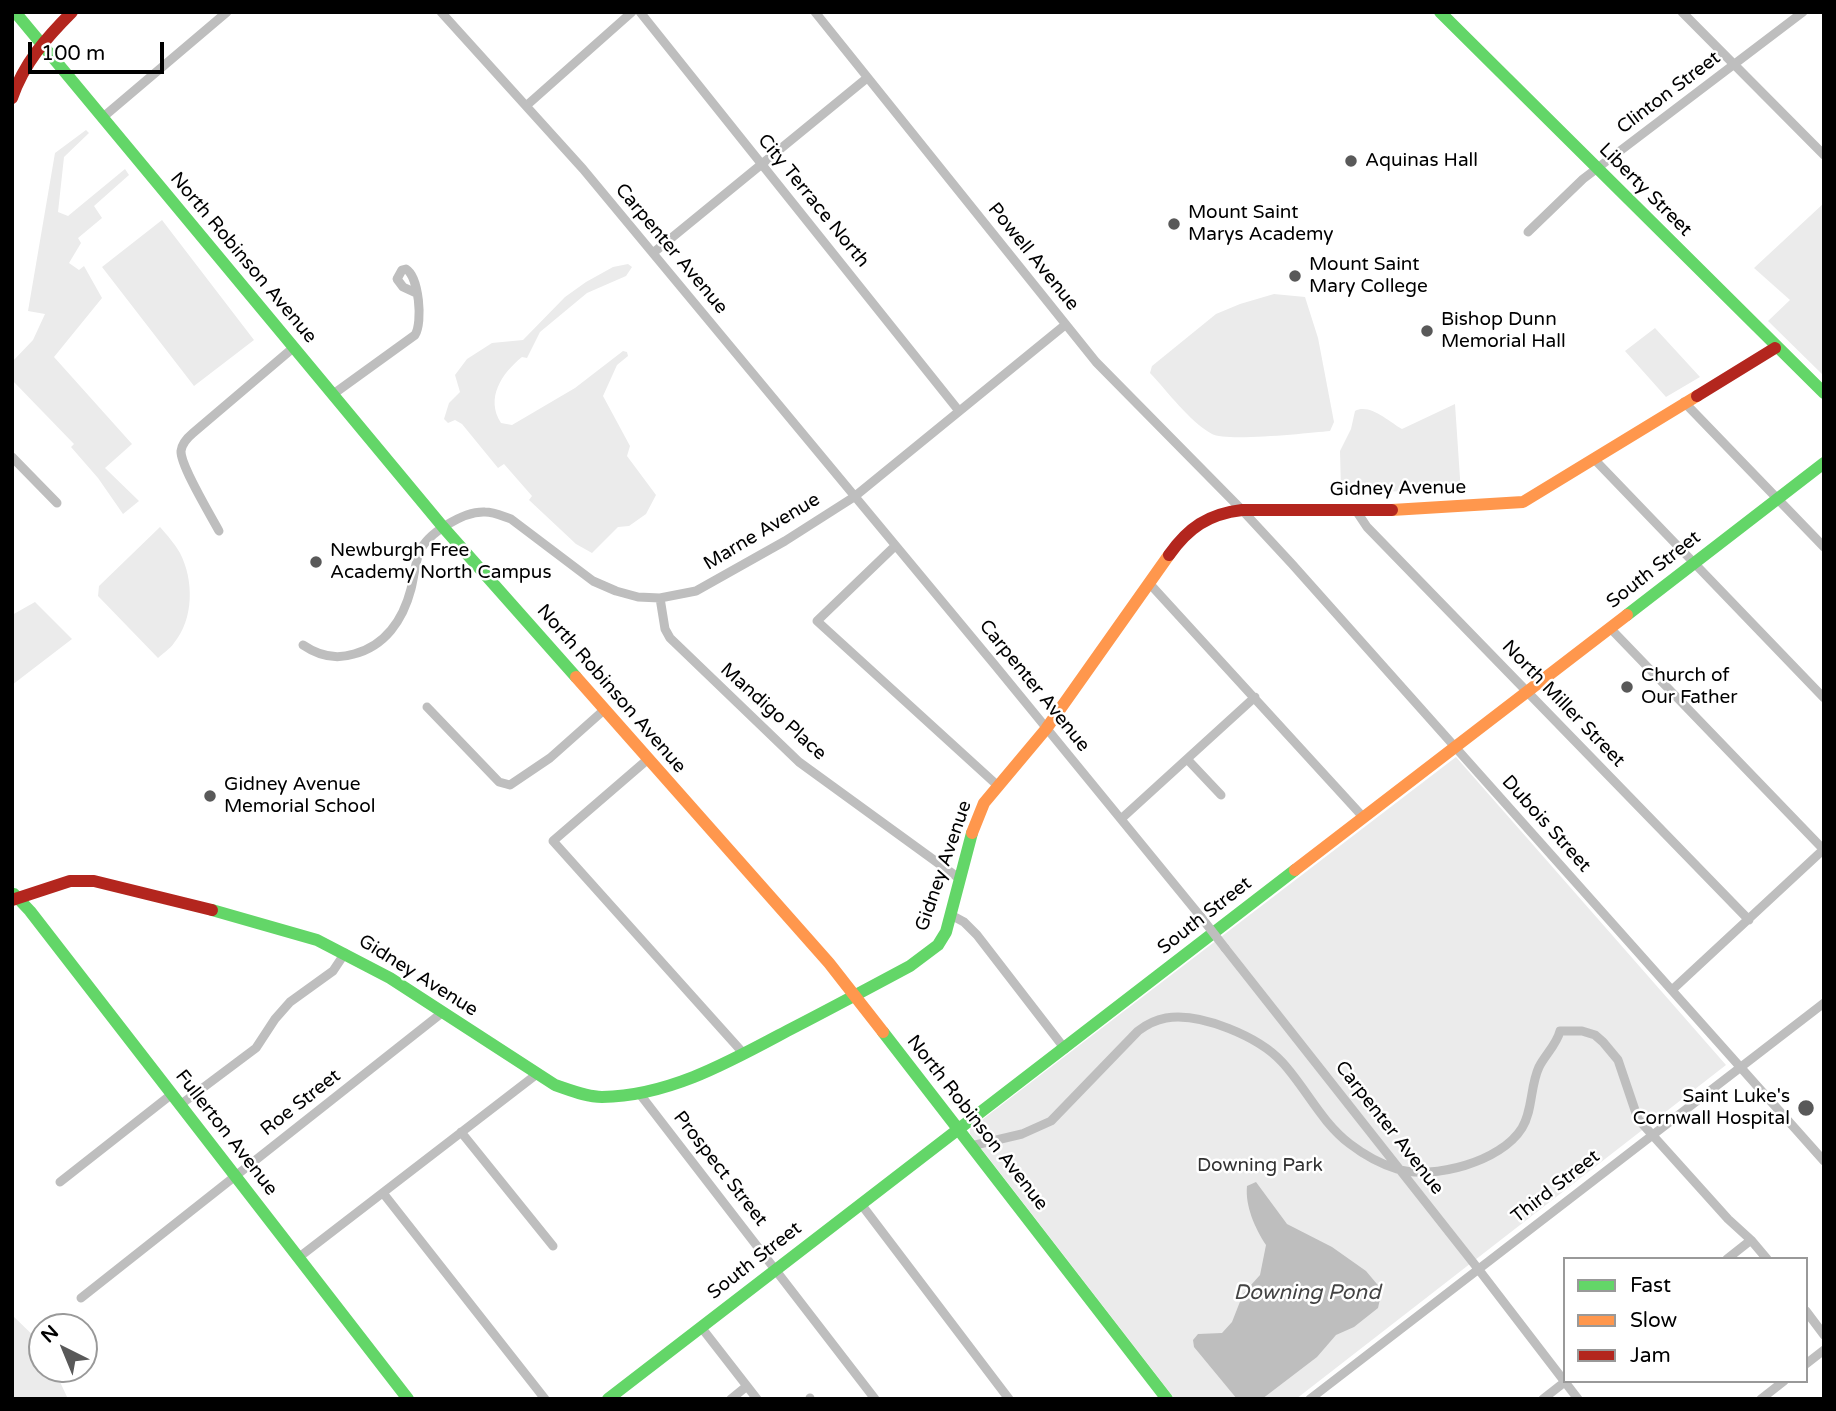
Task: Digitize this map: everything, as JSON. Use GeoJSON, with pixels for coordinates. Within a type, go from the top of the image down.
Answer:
{"type":"FeatureCollection","features":[{"type":"Feature","properties":{"kind":"main road","name":"North Robinson Avenue"},"geometry":{"type":"LineString","coordinates":[[15,12],[443,527],[829,963],[1167,1399]]}},
{"type":"Feature","properties":{"kind":"main road"},"geometry":{"type":"LineString","coordinates":[[12,98],[27,61],[72,12]]}},
{"type":"Feature","properties":{"kind":"main road","name":"Liberty Street"},"geometry":{"type":"LineString","coordinates":[[1440,12],[1775,348],[1824,393]]}},
{"type":"Feature","properties":{"kind":"main road","name":"Gidney Avenue"},"geometry":{"type":"LineString","coordinates":[[14,897],[70,881],[94,881],[300,934],[345,953],[443,1012],[555,1085],[586,1095],[613,1097],[683,1082],[744,1054],[854,995],[926,955],[938,945],[946,932],[975,822],[984,803],[1046,729],[1192,526],[1220,512],[1242,510],[1414,510],[1523,502],[1775,348]]}},
{"type":"Feature","properties":{"kind":"main road","name":"South Street"},"geometry":{"type":"LineString","coordinates":[[608,1399],[1824,463]]}},
{"type":"Feature","properties":{"kind":"main road","name":"Fullerton Avenue"},"geometry":{"type":"LineString","coordinates":[[14,897],[30,911],[408,1399]]}},
{"type":"Feature","properties":{"kind":"street"},"geometry":{"type":"LineString","coordinates":[[102,118],[226,12]]}},
{"type":"Feature","properties":{"kind":"street","name":"Carpenter Avenue"},"geometry":{"type":"LineString","coordinates":[[441,12],[583,169],[1121,819],[1479,1269],[1563,1379]]}},
{"type":"Feature","properties":{"kind":"street"},"geometry":{"type":"LineString","coordinates":[[526,106],[632,12]]}},
{"type":"Feature","properties":{"kind":"street","name":"City Terrace North"},"geometry":{"type":"LineString","coordinates":[[640,12],[960,411]]}},
{"type":"Feature","properties":{"kind":"street","name":"Powell Avenue"},"geometry":{"type":"LineString","coordinates":[[815,12],[1096,362],[1242,510]]}},
{"type":"Feature","properties":{"kind":"street"},"geometry":{"type":"LineString","coordinates":[[1682,12],[1824,155]]}},
{"type":"Feature","properties":{"kind":"street","name":"Clinton Street"},"geometry":{"type":"LineString","coordinates":[[1528,233],[1583,179],[1803,12]]}},
{"type":"Feature","properties":{"kind":"street"},"geometry":{"type":"LineString","coordinates":[[653,253],[867,78]]}},
{"type":"Feature","properties":{"kind":"street"},"geometry":{"type":"LineString","coordinates":[[332,395],[415,335],[420,319],[416,293]]}},
{"type":"Feature","properties":{"kind":"street","name":"Marne Avenue"},"geometry":{"type":"LineString","coordinates":[[443,527],[470,514],[497,514],[511,519],[593,581],[616,591],[638,597],[660,598],[696,592],[785,541],[854,497],[1065,325]]}},
{"type":"Feature","properties":{"kind":"street"},"geometry":{"type":"LineString","coordinates":[[219,531],[182,457],[181,450],[185,440],[293,348]]}},
{"type":"Feature","properties":{"kind":"street"},"geometry":{"type":"LineString","coordinates":[[1684,402],[1824,547]]}},
{"type":"Feature","properties":{"kind":"street"},"geometry":{"type":"LineString","coordinates":[[12,457],[57,503]]}},
{"type":"Feature","properties":{"kind":"street"},"geometry":{"type":"LineString","coordinates":[[1594,458],[1824,698]]}},
{"type":"Feature","properties":{"kind":"street","name":"North Miller Street"},"geometry":{"type":"LineString","coordinates":[[1356,509],[1367,527],[1749,920]]}},
{"type":"Feature","properties":{"kind":"street","name":"Dubois Street"},"geometry":{"type":"LineString","coordinates":[[1242,510],[1824,1161]]}},
{"type":"Feature","properties":{"kind":"street"},"geometry":{"type":"LineString","coordinates":[[303,645],[316,654],[330,657],[351,655],[369,649],[383,639],[396,625],[405,608],[420,550],[443,527]]}},
{"type":"Feature","properties":{"kind":"street"},"geometry":{"type":"LineString","coordinates":[[895,546],[817,621],[997,785]]}},
{"type":"Feature","properties":{"kind":"street"},"geometry":{"type":"LineString","coordinates":[[1149,583],[1364,818]]}},
{"type":"Feature","properties":{"kind":"street","name":"Mandigo Place"},"geometry":{"type":"LineString","coordinates":[[660,598],[665,629],[670,638],[799,762],[960,879]]}},
{"type":"Feature","properties":{"kind":"street"},"geometry":{"type":"LineString","coordinates":[[1610,628],[1823,850],[1672,990]]}},
{"type":"Feature","properties":{"kind":"street"},"geometry":{"type":"LineString","coordinates":[[1121,819],[1255,697]]}},
{"type":"Feature","properties":{"kind":"street"},"geometry":{"type":"LineString","coordinates":[[427,707],[499,782],[510,785],[550,758],[604,710]]}},
{"type":"Feature","properties":{"kind":"street"},"geometry":{"type":"LineString","coordinates":[[1187,759],[1221,795]]}},
{"type":"Feature","properties":{"kind":"street"},"geometry":{"type":"LineString","coordinates":[[647,760],[553,841],[744,1054]]}},
{"type":"Feature","properties":{"kind":"street"},"geometry":{"type":"LineString","coordinates":[[951,915],[964,922],[976,935],[1065,1049]]}},
{"type":"Feature","properties":{"kind":"street"},"geometry":{"type":"LineString","coordinates":[[180,1105],[256,1048],[290,1002],[333,971],[345,953]]}},
{"type":"Feature","properties":{"kind":"street","name":"Third Street"},"geometry":{"type":"LineString","coordinates":[[1310,1399],[1824,1003]]}},
{"type":"Feature","properties":{"kind":"street","name":"Roe Street"},"geometry":{"type":"LineString","coordinates":[[80,1298],[443,1012]]}},
{"type":"Feature","properties":{"kind":"street"},"geometry":{"type":"LineString","coordinates":[[971,1146],[1023,1133],[1051,1121],[1138,1031],[1152,1021],[1186,1017],[1230,1029],[1264,1046],[1281,1060],[1337,1132],[1368,1156],[1398,1169],[1434,1171],[1463,1166],[1495,1153],[1511,1141],[1528,1115],[1537,1071],[1560,1031],[1582,1031],[1595,1035],[1618,1060],[1638,1119],[1765,1257]]}},
{"type":"Feature","properties":{"kind":"street"},"geometry":{"type":"LineString","coordinates":[[298,1258],[537,1074]]}},
{"type":"Feature","properties":{"kind":"street","name":"Prospect Street"},"geometry":{"type":"LineString","coordinates":[[639,1093],[876,1399]]}},
{"type":"Feature","properties":{"kind":"street"},"geometry":{"type":"LineString","coordinates":[[60,1182],[172,1094]]}},
{"type":"Feature","properties":{"kind":"street"},"geometry":{"type":"LineString","coordinates":[[461,1132],[553,1246]]}},
{"type":"Feature","properties":{"kind":"street"},"geometry":{"type":"LineString","coordinates":[[383,1193],[545,1399]]}},
{"type":"Feature","properties":{"kind":"street"},"geometry":{"type":"LineString","coordinates":[[860,1205],[1009,1399]]}},
{"type":"Feature","properties":{"kind":"street"},"geometry":{"type":"LineString","coordinates":[[1730,1257],[1751,1240]]}},
{"type":"Feature","properties":{"kind":"street"},"geometry":{"type":"LineString","coordinates":[[1808,1314],[1824,1335]]}},
{"type":"Feature","properties":{"kind":"street"},"geometry":{"type":"LineString","coordinates":[[702,1327],[757,1399]]}},
{"type":"Feature","properties":{"kind":"street"},"geometry":{"type":"LineString","coordinates":[[1808,1362],[1824,1350]]}},
{"type":"Feature","properties":{"kind":"street"},"geometry":{"type":"LineString","coordinates":[[1543,1399],[1564,1383]]}},
{"type":"Feature","properties":{"kind":"street","name":"Carpenter Avenue"},"geometry":{"type":"LineString","coordinates":[[1566,1383],[1577,1399]]}},
{"type":"Feature","properties":{"kind":"street"},"geometry":{"type":"LineString","coordinates":[[1761,1399],[1781,1383]]}},
{"type":"Feature","properties":{"kind":"street"},"geometry":{"type":"LineString","coordinates":[[732,1399],[747,1386]]}},
{"type":"Feature","properties":{"kind":"green space"},"geometry":{"type":"Polygon","coordinates":[[[86,130],[89,133],[64,157],[58,212],[68,216],[125,169],[129,175],[94,206],[102,218],[78,238],[81,243],[69,263],[79,270],[84,266],[102,298],[54,357],[132,444],[105,468],[139,501],[123,514],[98,478],[71,447],[74,444],[12,380],[12,362],[33,340],[45,314],[28,311],[55,153],[86,130]]]}},
{"type":"Feature","properties":{"kind":"green space"},"geometry":{"type":"Polygon","coordinates":[[[1824,203],[1824,376],[1768,321],[1790,300],[1754,268],[1824,203]]]}},
{"type":"Feature","properties":{"kind":"green space"},"geometry":{"type":"Polygon","coordinates":[[[162,220],[254,340],[194,386],[102,267],[162,220]]]}},
{"type":"Feature","properties":{"kind":"green space"},"geometry":{"type":"Polygon","coordinates":[[[628,264],[632,267],[626,276],[587,293],[540,332],[527,358],[522,357],[508,371],[495,395],[496,414],[501,423],[512,425],[575,388],[623,351],[627,352],[628,356],[617,365],[603,396],[630,446],[627,456],[656,495],[646,514],[629,526],[618,527],[592,553],[576,544],[529,500],[532,496],[504,464],[498,468],[462,424],[455,420],[448,423],[444,419],[449,403],[460,392],[455,375],[467,359],[492,343],[523,340],[565,297],[613,267],[628,264]]]}},
{"type":"Feature","properties":{"kind":"green space"},"geometry":{"type":"Polygon","coordinates":[[[1274,294],[1305,297],[1318,338],[1334,422],[1330,431],[1250,437],[1212,434],[1187,414],[1150,373],[1152,366],[1216,314],[1274,294]]]}},
{"type":"Feature","properties":{"kind":"green space"},"geometry":{"type":"Polygon","coordinates":[[[1655,328],[1700,377],[1666,397],[1625,351],[1655,328]]]}},
{"type":"Feature","properties":{"kind":"green space"},"geometry":{"type":"Polygon","coordinates":[[[1455,404],[1461,493],[1341,490],[1340,451],[1351,429],[1355,411],[1373,411],[1402,429],[1455,404]]]}},
{"type":"Feature","properties":{"kind":"green space"},"geometry":{"type":"Polygon","coordinates":[[[160,527],[176,546],[185,564],[190,599],[181,633],[158,658],[98,596],[99,586],[160,527]]]}},
{"type":"Feature","properties":{"kind":"green space"},"geometry":{"type":"Polygon","coordinates":[[[35,602],[72,639],[12,685],[12,615],[35,602]]]}},
{"type":"Feature","properties":{"kind":"green space","name":"Downing Park"},"geometry":{"type":"Polygon","coordinates":[[[1456,757],[1726,1065],[1296,1399],[1175,1399],[970,1134],[970,1129],[1456,757]]]}},
{"type":"Feature","properties":{"kind":"green space"},"geometry":{"type":"Polygon","coordinates":[[[12,1315],[28,1330],[28,1383],[61,1383],[68,1399],[12,1399],[12,1315]]]}},
{"type":"Feature","properties":{"kind":"water","name":"Downing Pond"},"geometry":{"type":"Polygon","coordinates":[[[1256,1182],[1287,1224],[1332,1247],[1366,1271],[1382,1290],[1378,1308],[1354,1327],[1336,1335],[1317,1357],[1262,1399],[1237,1399],[1194,1347],[1193,1340],[1198,1334],[1222,1333],[1232,1322],[1243,1294],[1260,1275],[1266,1245],[1252,1217],[1247,1194],[1247,1186],[1256,1182]]]}},
{"type":"Feature","properties":{"kind":"traffic: fast"},"geometry":{"type":"LineString","coordinates":[[15,12],[443,527],[576,677]]}},
{"type":"Feature","properties":{"kind":"traffic: fast"},"geometry":{"type":"LineString","coordinates":[[1440,12],[1824,393]]}},
{"type":"Feature","properties":{"kind":"traffic: fast"},"geometry":{"type":"LineString","coordinates":[[1627,615],[1824,463]]}},
{"type":"Feature","properties":{"kind":"traffic: fast"},"geometry":{"type":"LineString","coordinates":[[212,910],[317,940],[390,978],[555,1085],[596,1097],[627,1095],[675,1084],[721,1065],[910,966],[938,945],[946,932],[972,833]]}},
{"type":"Feature","properties":{"kind":"traffic: fast"},"geometry":{"type":"LineString","coordinates":[[608,1399],[1295,870]]}},
{"type":"Feature","properties":{"kind":"traffic: fast"},"geometry":{"type":"LineString","coordinates":[[14,894],[30,911],[408,1399]]}},
{"type":"Feature","properties":{"kind":"traffic: fast"},"geometry":{"type":"LineString","coordinates":[[883,1032],[1167,1399]]}},
{"type":"Feature","properties":{"kind":"traffic: slow"},"geometry":{"type":"LineString","coordinates":[[1392,510],[1523,502],[1697,396]]}},
{"type":"Feature","properties":{"kind":"traffic: slow"},"geometry":{"type":"LineString","coordinates":[[972,833],[984,803],[1046,729],[1169,555]]}},
{"type":"Feature","properties":{"kind":"traffic: slow"},"geometry":{"type":"LineString","coordinates":[[1295,870],[1627,615]]}},
{"type":"Feature","properties":{"kind":"traffic: slow"},"geometry":{"type":"LineString","coordinates":[[576,677],[829,963],[883,1032]]}},
{"type":"Feature","properties":{"kind":"traffic: jam"},"geometry":{"type":"LineString","coordinates":[[12,98],[23,73],[37,52],[72,12]]}},
{"type":"Feature","properties":{"kind":"traffic: jam"},"geometry":{"type":"LineString","coordinates":[[1697,396],[1775,348]]}},
{"type":"Feature","properties":{"kind":"traffic: jam"},"geometry":{"type":"LineString","coordinates":[[1169,555],[1191,530],[1209,519],[1230,512],[1392,510]]}},
{"type":"Feature","properties":{"kind":"traffic: jam"},"geometry":{"type":"LineString","coordinates":[[12,900],[70,881],[94,881],[212,910]]}},
{"type":"Feature","properties":{"kind":"place","name":"Aquinas Hall"},"geometry":{"type":"Point","coordinates":[1351,161]}},
{"type":"Feature","properties":{"kind":"place","name":"Mount Saint Marys Academy"},"geometry":{"type":"Point","coordinates":[1174,224]}},
{"type":"Feature","properties":{"kind":"place","name":"Mount Saint Mary College"},"geometry":{"type":"Point","coordinates":[1295,276]}},
{"type":"Feature","properties":{"kind":"place","name":"Bishop Dunn Memorial Hall"},"geometry":{"type":"Point","coordinates":[1427,331]}},
{"type":"Feature","properties":{"kind":"place","name":"Newburgh Free Academy North Campus"},"geometry":{"type":"Point","coordinates":[316,562]}},
{"type":"Feature","properties":{"kind":"place","name":"Church of Our Father"},"geometry":{"type":"Point","coordinates":[1627,687]}},
{"type":"Feature","properties":{"kind":"place","name":"Gidney Avenue Memorial School"},"geometry":{"type":"Point","coordinates":[210,796]}},
{"type":"Feature","properties":{"kind":"place","name":"Saint Luke's Cornwall Hospital"},"geometry":{"type":"Point","coordinates":[1806,1108]}}]}
